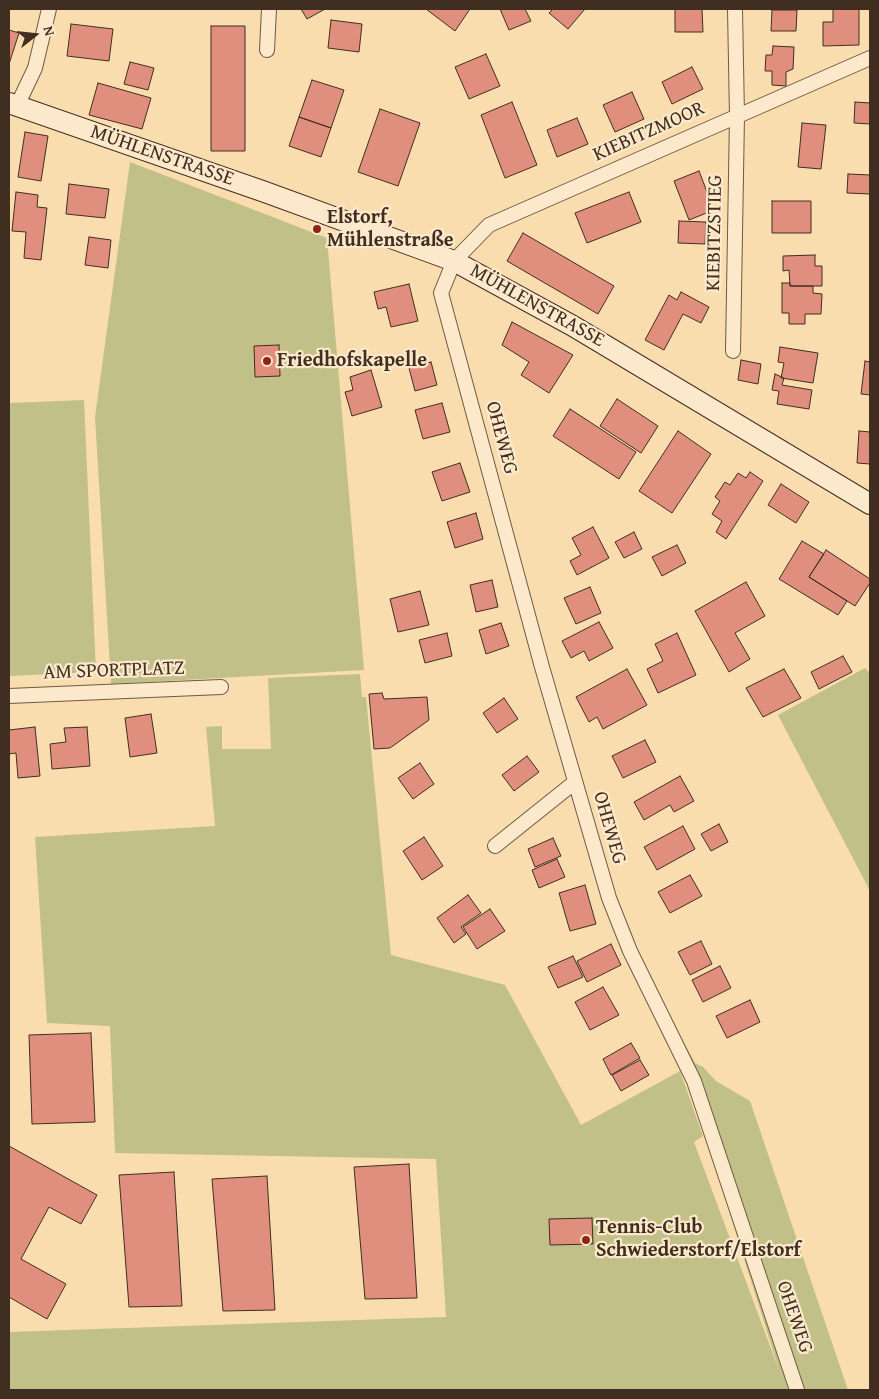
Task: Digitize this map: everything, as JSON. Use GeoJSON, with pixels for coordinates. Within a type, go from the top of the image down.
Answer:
{"type":"FeatureCollection","features":[{"type":"Feature","properties":{"kind":"main road","name":"MÜHLENSTRASSE"},"geometry":{"type":"LineString","coordinates":[[13,104],[454,260],[574,326],[870,504]]}},
{"type":"Feature","properties":{"kind":"street"},"geometry":{"type":"LineString","coordinates":[[13,104],[35,68],[49,9]]}},
{"type":"Feature","properties":{"kind":"street"},"geometry":{"type":"LineString","coordinates":[[267,50],[269,9]]}},
{"type":"Feature","properties":{"kind":"street","name":"KIEBITZSTIEG"},"geometry":{"type":"LineString","coordinates":[[733,351],[737,116],[735,9]]}},
{"type":"Feature","properties":{"kind":"street","name":"KIEBITZMOOR"},"geometry":{"type":"LineString","coordinates":[[454,260],[489,224],[870,58]]}},
{"type":"Feature","properties":{"kind":"street","name":"OHEWEG"},"geometry":{"type":"LineString","coordinates":[[454,260],[441,294],[575,782],[620,929],[694,1081],[797,1390]]}},
{"type":"Feature","properties":{"kind":"street","name":"AM SPORTPLATZ"},"geometry":{"type":"LineString","coordinates":[[9,696],[221,687]]}},
{"type":"Feature","properties":{"kind":"street"},"geometry":{"type":"LineString","coordinates":[[495,846],[575,782]]}},
{"type":"Feature","properties":{"kind":"shaded area"},"geometry":{"type":"Polygon","coordinates":[[[130,162],[327,238],[364,670],[111,684],[95,417],[130,162]]]}},
{"type":"Feature","properties":{"kind":"shaded area"},"geometry":{"type":"Polygon","coordinates":[[[84,400],[96,672],[9,676],[9,403],[84,400]]]}},
{"type":"Feature","properties":{"kind":"shaded area"},"geometry":{"type":"Polygon","coordinates":[[[865,668],[870,673],[870,891],[778,715],[865,668]]]}},
{"type":"Feature","properties":{"kind":"shaded area"},"geometry":{"type":"Polygon","coordinates":[[[360,674],[362,697],[366,697],[391,955],[505,985],[581,1125],[680,1071],[703,1136],[694,1142],[779,1370],[676,1042],[634,949],[695,1063],[703,1067],[716,1081],[750,1101],[848,1390],[9,1390],[9,1332],[446,1317],[436,1159],[115,1153],[110,1026],[47,1023],[35,837],[215,826],[206,727],[222,726],[222,749],[271,749],[268,678],[360,674]]]}},
{"type":"Feature","properties":{"kind":"building"},"geometry":{"type":"Polygon","coordinates":[[[301,9],[325,9],[307,19],[301,9]]]}},
{"type":"Feature","properties":{"kind":"building"},"geometry":{"type":"Polygon","coordinates":[[[426,9],[470,9],[455,31],[426,9]]]}},
{"type":"Feature","properties":{"kind":"building"},"geometry":{"type":"Polygon","coordinates":[[[500,9],[525,9],[531,21],[509,30],[500,9]]]}},
{"type":"Feature","properties":{"kind":"building"},"geometry":{"type":"Polygon","coordinates":[[[553,9],[585,9],[568,29],[549,13],[553,9]]]}},
{"type":"Feature","properties":{"kind":"building"},"geometry":{"type":"Polygon","coordinates":[[[675,9],[702,9],[703,32],[675,32],[675,9]]]}},
{"type":"Feature","properties":{"kind":"building"},"geometry":{"type":"Polygon","coordinates":[[[833,9],[859,9],[859,45],[823,46],[823,22],[833,22],[833,9]]]}},
{"type":"Feature","properties":{"kind":"building"},"geometry":{"type":"Polygon","coordinates":[[[772,10],[797,10],[796,31],[771,31],[772,10]]]}},
{"type":"Feature","properties":{"kind":"building"},"geometry":{"type":"Polygon","coordinates":[[[331,20],[362,24],[359,52],[328,48],[331,20]]]}},
{"type":"Feature","properties":{"kind":"building"},"geometry":{"type":"Polygon","coordinates":[[[71,24],[113,29],[109,61],[67,56],[71,24]]]}},
{"type":"Feature","properties":{"kind":"building"},"geometry":{"type":"Polygon","coordinates":[[[211,26],[245,26],[245,151],[211,151],[211,26]]]}},
{"type":"Feature","properties":{"kind":"building"},"geometry":{"type":"Polygon","coordinates":[[[9,30],[19,33],[9,64],[9,30]]]}},
{"type":"Feature","properties":{"kind":"building"},"geometry":{"type":"Polygon","coordinates":[[[773,46],[794,47],[793,69],[786,72],[786,86],[772,85],[772,71],[765,71],[766,55],[772,55],[773,46]]]}},
{"type":"Feature","properties":{"kind":"building"},"geometry":{"type":"Polygon","coordinates":[[[486,54],[500,86],[469,99],[455,67],[486,54]]]}},
{"type":"Feature","properties":{"kind":"building"},"geometry":{"type":"Polygon","coordinates":[[[130,62],[154,68],[148,90],[124,84],[130,62]]]}},
{"type":"Feature","properties":{"kind":"building"},"geometry":{"type":"Polygon","coordinates":[[[692,67],[703,89],[672,104],[662,82],[692,67]]]}},
{"type":"Feature","properties":{"kind":"building"},"geometry":{"type":"Polygon","coordinates":[[[312,80],[344,90],[331,128],[299,117],[312,80]]]}},
{"type":"Feature","properties":{"kind":"building"},"geometry":{"type":"Polygon","coordinates":[[[98,83],[151,98],[142,129],[89,115],[98,83]]]}},
{"type":"Feature","properties":{"kind":"building"},"geometry":{"type":"Polygon","coordinates":[[[632,92],[644,119],[615,132],[603,105],[632,92]]]}},
{"type":"Feature","properties":{"kind":"building"},"geometry":{"type":"Polygon","coordinates":[[[512,102],[537,165],[505,178],[481,115],[512,102]]]}},
{"type":"Feature","properties":{"kind":"building"},"geometry":{"type":"Polygon","coordinates":[[[855,102],[870,103],[870,124],[854,123],[855,102]]]}},
{"type":"Feature","properties":{"kind":"building"},"geometry":{"type":"Polygon","coordinates":[[[380,109],[420,123],[398,186],[358,172],[380,109]]]}},
{"type":"Feature","properties":{"kind":"building"},"geometry":{"type":"Polygon","coordinates":[[[299,117],[331,128],[321,157],[289,146],[299,117]]]}},
{"type":"Feature","properties":{"kind":"building"},"geometry":{"type":"Polygon","coordinates":[[[577,118],[588,144],[557,157],[547,130],[577,118]]]}},
{"type":"Feature","properties":{"kind":"building"},"geometry":{"type":"Polygon","coordinates":[[[802,123],[826,125],[821,169],[798,167],[802,123]]]}},
{"type":"Feature","properties":{"kind":"building"},"geometry":{"type":"Polygon","coordinates":[[[25,132],[48,136],[41,181],[18,177],[25,132]]]}},
{"type":"Feature","properties":{"kind":"building"},"geometry":{"type":"Polygon","coordinates":[[[699,171],[714,210],[689,220],[674,181],[699,171]]]}},
{"type":"Feature","properties":{"kind":"building"},"geometry":{"type":"Polygon","coordinates":[[[848,174],[870,175],[870,194],[847,193],[848,174]]]}},
{"type":"Feature","properties":{"kind":"building"},"geometry":{"type":"Polygon","coordinates":[[[69,184],[109,189],[105,218],[66,214],[69,184]]]}},
{"type":"Feature","properties":{"kind":"building"},"geometry":{"type":"Polygon","coordinates":[[[16,192],[38,195],[37,207],[47,208],[41,260],[24,258],[26,232],[12,231],[16,192]]]}},
{"type":"Feature","properties":{"kind":"building"},"geometry":{"type":"Polygon","coordinates":[[[629,192],[641,222],[587,243],[575,213],[629,192]]]}},
{"type":"Feature","properties":{"kind":"building"},"geometry":{"type":"Polygon","coordinates":[[[772,201],[811,201],[811,233],[772,233],[772,201]]]}},
{"type":"Feature","properties":{"kind":"building"},"geometry":{"type":"Polygon","coordinates":[[[679,221],[706,222],[705,244],[678,243],[679,221]]]}},
{"type":"Feature","properties":{"kind":"building"},"geometry":{"type":"Polygon","coordinates":[[[523,233],[614,286],[598,314],[507,261],[523,233]]]}},
{"type":"Feature","properties":{"kind":"building"},"geometry":{"type":"Polygon","coordinates":[[[89,237],[111,240],[108,268],[85,265],[89,237]]]}},
{"type":"Feature","properties":{"kind":"building"},"geometry":{"type":"Polygon","coordinates":[[[815,255],[815,266],[822,266],[822,286],[790,286],[789,270],[783,271],[783,256],[815,255]]]}},
{"type":"Feature","properties":{"kind":"building"},"geometry":{"type":"Polygon","coordinates":[[[782,283],[790,283],[790,286],[813,286],[813,293],[822,294],[821,314],[805,314],[805,324],[789,324],[789,313],[782,313],[782,283]]]}},
{"type":"Feature","properties":{"kind":"building"},"geometry":{"type":"Polygon","coordinates":[[[409,284],[418,321],[391,327],[386,307],[378,309],[374,292],[409,284]]]}},
{"type":"Feature","properties":{"kind":"building"},"geometry":{"type":"Polygon","coordinates":[[[681,292],[709,307],[701,323],[683,314],[664,350],[645,340],[669,295],[677,300],[681,292]]]}},
{"type":"Feature","properties":{"kind":"building"},"geometry":{"type":"Polygon","coordinates":[[[512,322],[573,355],[549,393],[521,375],[529,362],[502,345],[512,322]]]}},
{"type":"Feature","properties":{"kind":"building","name":"Friedhofskapelle"},"geometry":{"type":"Polygon","coordinates":[[[279,345],[280,376],[255,377],[254,346],[279,345]]]}},
{"type":"Feature","properties":{"kind":"building"},"geometry":{"type":"Polygon","coordinates":[[[780,347],[818,353],[813,383],[781,378],[784,363],[778,362],[780,347]]]}},
{"type":"Feature","properties":{"kind":"building"},"geometry":{"type":"Polygon","coordinates":[[[741,360],[761,364],[758,384],[738,380],[741,360]]]}},
{"type":"Feature","properties":{"kind":"building"},"geometry":{"type":"Polygon","coordinates":[[[865,361],[870,362],[870,395],[861,394],[865,361]]]}},
{"type":"Feature","properties":{"kind":"building"},"geometry":{"type":"Polygon","coordinates":[[[431,362],[437,385],[415,391],[409,368],[431,362]]]}},
{"type":"Feature","properties":{"kind":"building"},"geometry":{"type":"Polygon","coordinates":[[[371,370],[382,407],[352,416],[345,392],[353,390],[350,377],[371,370]]]}},
{"type":"Feature","properties":{"kind":"building"},"geometry":{"type":"Polygon","coordinates":[[[775,374],[784,378],[782,385],[812,390],[809,409],[777,404],[779,391],[772,390],[775,374]]]}},
{"type":"Feature","properties":{"kind":"building"},"geometry":{"type":"Polygon","coordinates":[[[617,399],[658,426],[641,453],[600,426],[617,399]]]}},
{"type":"Feature","properties":{"kind":"building"},"geometry":{"type":"Polygon","coordinates":[[[442,403],[450,432],[423,439],[415,410],[442,403]]]}},
{"type":"Feature","properties":{"kind":"building"},"geometry":{"type":"Polygon","coordinates":[[[570,409],[636,452],[619,479],[553,436],[570,409]]]}},
{"type":"Feature","properties":{"kind":"building"},"geometry":{"type":"Polygon","coordinates":[[[678,431],[711,454],[672,513],[639,491],[678,431]]]}},
{"type":"Feature","properties":{"kind":"building"},"geometry":{"type":"Polygon","coordinates":[[[859,431],[870,432],[870,464],[857,463],[859,431]]]}},
{"type":"Feature","properties":{"kind":"building"},"geometry":{"type":"Polygon","coordinates":[[[460,463],[470,492],[442,501],[432,472],[460,463]]]}},
{"type":"Feature","properties":{"kind":"building"},"geometry":{"type":"Polygon","coordinates":[[[750,472],[763,481],[726,539],[716,532],[722,521],[712,514],[720,501],[715,497],[725,482],[730,485],[738,473],[746,478],[750,472]]]}},
{"type":"Feature","properties":{"kind":"building"},"geometry":{"type":"Polygon","coordinates":[[[781,484],[809,502],[796,523],[768,505],[781,484]]]}},
{"type":"Feature","properties":{"kind":"building"},"geometry":{"type":"Polygon","coordinates":[[[476,513],[483,539],[455,548],[447,522],[476,513]]]}},
{"type":"Feature","properties":{"kind":"building"},"geometry":{"type":"Polygon","coordinates":[[[593,527],[609,558],[577,575],[570,561],[581,555],[572,538],[593,527]]]}},
{"type":"Feature","properties":{"kind":"building"},"geometry":{"type":"Polygon","coordinates":[[[634,532],[642,549],[624,558],[615,542],[634,532]]]}},
{"type":"Feature","properties":{"kind":"building"},"geometry":{"type":"Polygon","coordinates":[[[802,541],[824,554],[809,577],[847,601],[838,615],[779,579],[802,541]]]}},
{"type":"Feature","properties":{"kind":"building"},"geometry":{"type":"Polygon","coordinates":[[[677,545],[686,563],[662,576],[652,557],[677,545]]]}},
{"type":"Feature","properties":{"kind":"building"},"geometry":{"type":"Polygon","coordinates":[[[826,550],[870,579],[870,583],[855,606],[809,577],[826,550]]]}},
{"type":"Feature","properties":{"kind":"building"},"geometry":{"type":"Polygon","coordinates":[[[492,580],[498,607],[476,612],[470,585],[492,580]]]}},
{"type":"Feature","properties":{"kind":"building"},"geometry":{"type":"Polygon","coordinates":[[[746,582],[765,616],[735,633],[750,659],[729,672],[695,611],[746,582]]]}},
{"type":"Feature","properties":{"kind":"building"},"geometry":{"type":"Polygon","coordinates":[[[590,587],[601,613],[576,624],[564,598],[590,587]]]}},
{"type":"Feature","properties":{"kind":"building"},"geometry":{"type":"Polygon","coordinates":[[[420,591],[429,625],[398,632],[390,599],[420,591]]]}},
{"type":"Feature","properties":{"kind":"building"},"geometry":{"type":"Polygon","coordinates":[[[599,622],[613,648],[589,661],[584,651],[571,658],[562,641],[599,622]]]}},
{"type":"Feature","properties":{"kind":"building"},"geometry":{"type":"Polygon","coordinates":[[[501,623],[509,646],[486,654],[479,630],[501,623]]]}},
{"type":"Feature","properties":{"kind":"building"},"geometry":{"type":"Polygon","coordinates":[[[447,633],[452,656],[425,663],[419,640],[447,633]]]}},
{"type":"Feature","properties":{"kind":"building"},"geometry":{"type":"Polygon","coordinates":[[[677,633],[696,675],[658,693],[647,669],[663,661],[655,644],[677,633]]]}},
{"type":"Feature","properties":{"kind":"building"},"geometry":{"type":"Polygon","coordinates":[[[843,656],[852,672],[819,689],[811,672],[843,656]]]}},
{"type":"Feature","properties":{"kind":"building"},"geometry":{"type":"Polygon","coordinates":[[[627,669],[647,705],[603,729],[597,717],[589,722],[576,697],[627,669]]]}},
{"type":"Feature","properties":{"kind":"building"},"geometry":{"type":"Polygon","coordinates":[[[784,669],[801,698],[763,717],[746,688],[784,669]]]}},
{"type":"Feature","properties":{"kind":"building"},"geometry":{"type":"Polygon","coordinates":[[[382,693],[384,699],[427,697],[429,720],[390,748],[374,749],[369,694],[382,693]]]}},
{"type":"Feature","properties":{"kind":"building"},"geometry":{"type":"Polygon","coordinates":[[[504,698],[518,719],[497,733],[483,713],[504,698]]]}},
{"type":"Feature","properties":{"kind":"building"},"geometry":{"type":"Polygon","coordinates":[[[151,714],[157,753],[130,757],[125,718],[151,714]]]}},
{"type":"Feature","properties":{"kind":"building"},"geometry":{"type":"Polygon","coordinates":[[[35,727],[40,776],[18,778],[16,753],[9,754],[9,730],[35,727]]]}},
{"type":"Feature","properties":{"kind":"building"},"geometry":{"type":"Polygon","coordinates":[[[87,727],[90,766],[52,769],[50,744],[66,742],[64,728],[87,727]]]}},
{"type":"Feature","properties":{"kind":"building"},"geometry":{"type":"Polygon","coordinates":[[[645,740],[656,762],[623,778],[612,756],[645,740]]]}},
{"type":"Feature","properties":{"kind":"building"},"geometry":{"type":"Polygon","coordinates":[[[527,756],[539,772],[514,791],[502,775],[527,756]]]}},
{"type":"Feature","properties":{"kind":"building"},"geometry":{"type":"Polygon","coordinates":[[[420,763],[434,784],[413,799],[398,778],[420,763]]]}},
{"type":"Feature","properties":{"kind":"building"},"geometry":{"type":"Polygon","coordinates":[[[680,776],[694,801],[674,812],[670,805],[644,820],[634,802],[680,776]]]}},
{"type":"Feature","properties":{"kind":"building"},"geometry":{"type":"Polygon","coordinates":[[[719,824],[728,842],[711,851],[701,834],[719,824]]]}},
{"type":"Feature","properties":{"kind":"building"},"geometry":{"type":"Polygon","coordinates":[[[683,826],[695,849],[657,870],[644,847],[683,826]]]}},
{"type":"Feature","properties":{"kind":"building"},"geometry":{"type":"Polygon","coordinates":[[[424,837],[443,866],[422,880],[403,851],[424,837]]]}},
{"type":"Feature","properties":{"kind":"building"},"geometry":{"type":"Polygon","coordinates":[[[553,838],[561,856],[535,867],[528,849],[553,838]]]}},
{"type":"Feature","properties":{"kind":"building"},"geometry":{"type":"Polygon","coordinates":[[[557,859],[565,877],[539,888],[532,870],[557,859]]]}},
{"type":"Feature","properties":{"kind":"building"},"geometry":{"type":"Polygon","coordinates":[[[690,875],[702,896],[670,913],[658,892],[690,875]]]}},
{"type":"Feature","properties":{"kind":"building"},"geometry":{"type":"Polygon","coordinates":[[[585,885],[596,924],[570,931],[559,893],[585,885]]]}},
{"type":"Feature","properties":{"kind":"building"},"geometry":{"type":"Polygon","coordinates":[[[468,895],[481,913],[461,927],[466,934],[454,943],[437,918],[468,895]]]}},
{"type":"Feature","properties":{"kind":"building"},"geometry":{"type":"Polygon","coordinates":[[[490,909],[505,931],[477,949],[463,927],[490,909]]]}},
{"type":"Feature","properties":{"kind":"building"},"geometry":{"type":"Polygon","coordinates":[[[701,941],[712,964],[690,975],[678,952],[701,941]]]}},
{"type":"Feature","properties":{"kind":"building"},"geometry":{"type":"Polygon","coordinates":[[[611,944],[621,965],[587,982],[577,961],[611,944]]]}},
{"type":"Feature","properties":{"kind":"building"},"geometry":{"type":"Polygon","coordinates":[[[573,956],[583,977],[558,988],[548,967],[573,956]]]}},
{"type":"Feature","properties":{"kind":"building"},"geometry":{"type":"Polygon","coordinates":[[[720,966],[731,988],[703,1002],[692,980],[720,966]]]}},
{"type":"Feature","properties":{"kind":"building"},"geometry":{"type":"Polygon","coordinates":[[[603,987],[619,1015],[590,1030],[575,1002],[603,987]]]}},
{"type":"Feature","properties":{"kind":"building"},"geometry":{"type":"Polygon","coordinates":[[[750,1000],[760,1022],[727,1038],[716,1016],[750,1000]]]}},
{"type":"Feature","properties":{"kind":"building"},"geometry":{"type":"Polygon","coordinates":[[[91,1033],[95,1122],[32,1124],[29,1035],[91,1033]]]}},
{"type":"Feature","properties":{"kind":"building"},"geometry":{"type":"Polygon","coordinates":[[[631,1043],[640,1058],[611,1075],[603,1059],[631,1043]]]}},
{"type":"Feature","properties":{"kind":"building"},"geometry":{"type":"Polygon","coordinates":[[[640,1060],[649,1075],[621,1091],[612,1075],[640,1060]]]}},
{"type":"Feature","properties":{"kind":"building"},"geometry":{"type":"Polygon","coordinates":[[[9,1146],[97,1195],[81,1224],[49,1207],[21,1259],[66,1284],[47,1319],[9,1297],[9,1146]]]}},
{"type":"Feature","properties":{"kind":"building"},"geometry":{"type":"Polygon","coordinates":[[[409,1164],[417,1298],[365,1299],[354,1167],[409,1164]]]}},
{"type":"Feature","properties":{"kind":"building"},"geometry":{"type":"Polygon","coordinates":[[[174,1172],[182,1306],[129,1307],[119,1175],[174,1172]]]}},
{"type":"Feature","properties":{"kind":"building"},"geometry":{"type":"Polygon","coordinates":[[[267,1176],[275,1310],[223,1311],[212,1179],[267,1176]]]}},
{"type":"Feature","properties":{"kind":"building","name":"Tennis-Club Schwiederstorf/Elstorf"},"geometry":{"type":"Polygon","coordinates":[[[592,1218],[593,1244],[550,1245],[549,1219],[592,1218]]]}},
{"type":"Feature","properties":{"kind":"place","name":"Elstorf, Mühlenstraße"},"geometry":{"type":"Point","coordinates":[317,229]}},
{"type":"Feature","properties":{"kind":"place","name":"Friedhofskapelle"},"geometry":{"type":"Point","coordinates":[267,361]}},
{"type":"Feature","properties":{"kind":"place","name":"Tennis-Club Schwiederstorf/Elstorf"},"geometry":{"type":"Point","coordinates":[586,1240]}}]}
